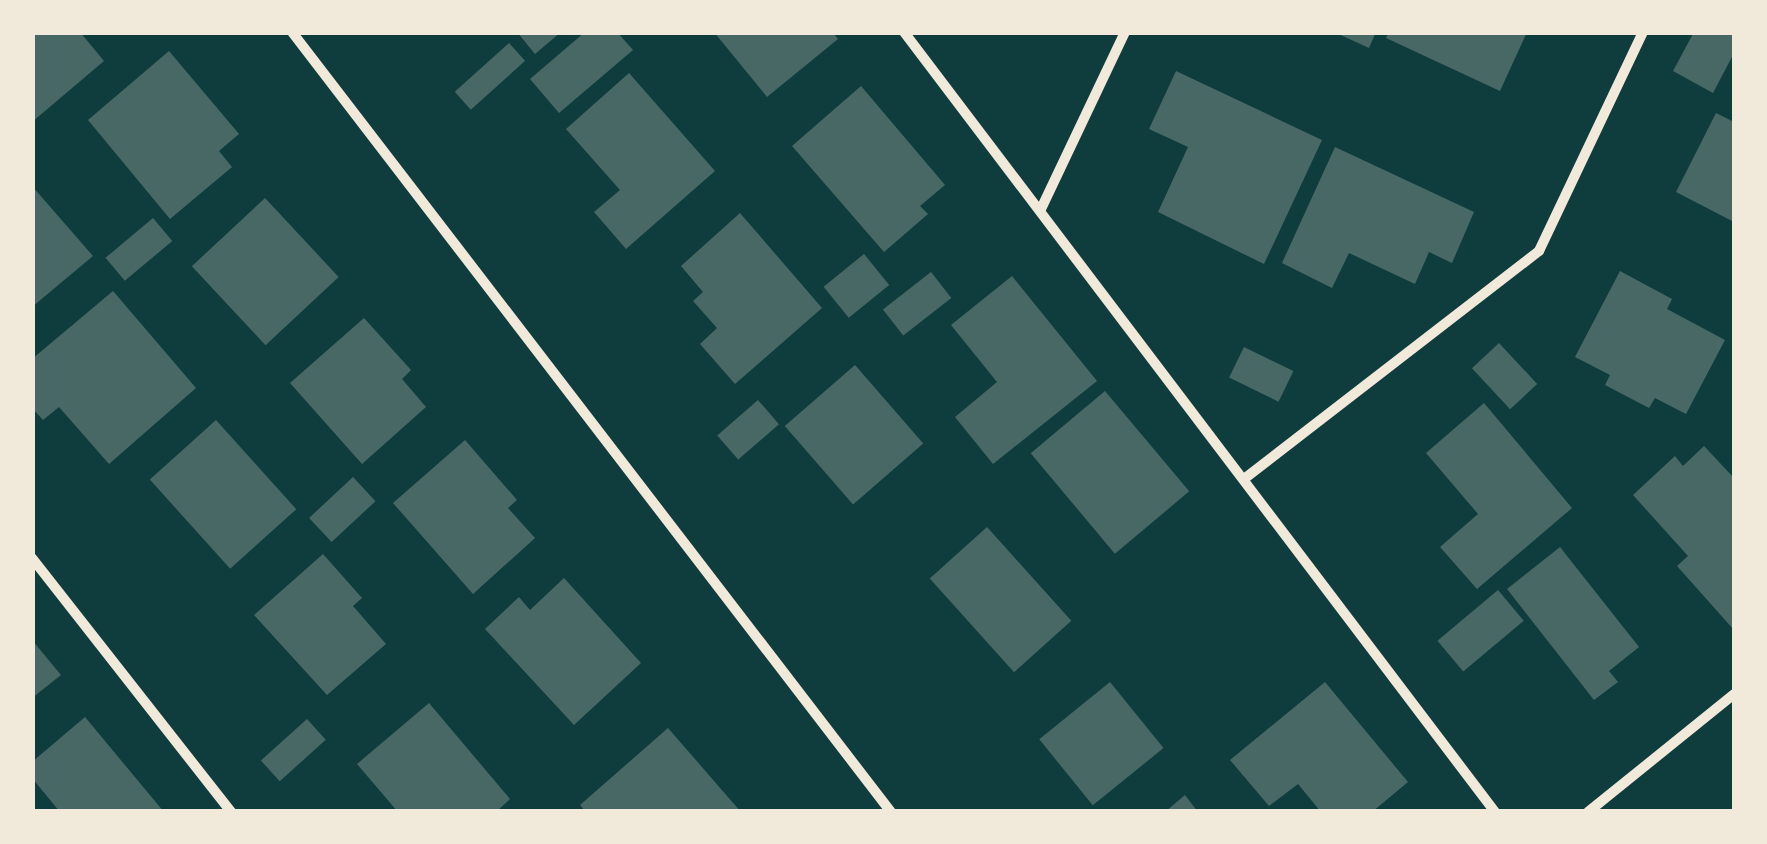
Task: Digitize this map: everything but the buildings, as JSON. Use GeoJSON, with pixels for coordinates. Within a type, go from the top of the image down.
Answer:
{"type":"FeatureCollection","features":[{"type":"Feature","properties":{"kind":"street"},"geometry":{"type":"LineString","coordinates":[[292,32],[890,812]]}},
{"type":"Feature","properties":{"kind":"street"},"geometry":{"type":"LineString","coordinates":[[904,32],[1495,812]]}},
{"type":"Feature","properties":{"kind":"street"},"geometry":{"type":"LineString","coordinates":[[1041,209],[1125,32]]}},
{"type":"Feature","properties":{"kind":"street"},"geometry":{"type":"LineString","coordinates":[[1244,479],[1539,251],[1644,32]]}},
{"type":"Feature","properties":{"kind":"street"},"geometry":{"type":"LineString","coordinates":[[32,558],[231,812]]}},
{"type":"Feature","properties":{"kind":"street"},"geometry":{"type":"LineString","coordinates":[[1588,812],[1734,694]]}}]}
